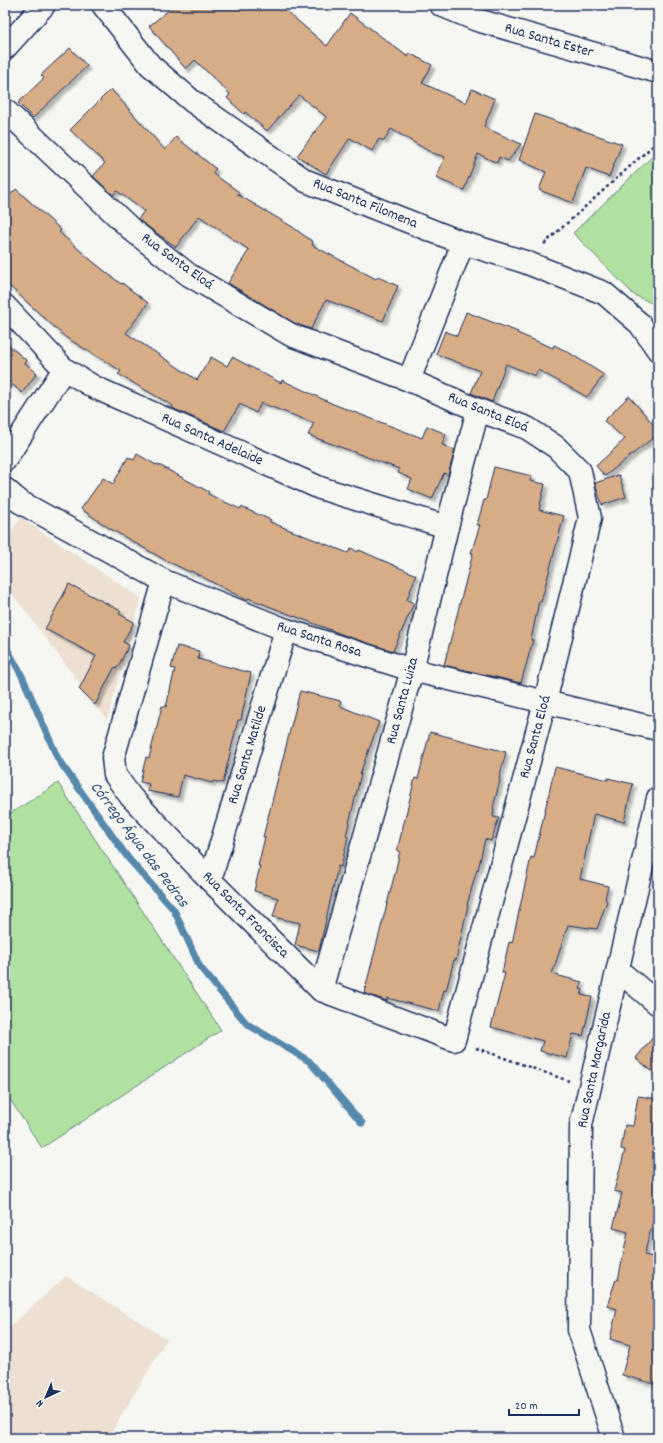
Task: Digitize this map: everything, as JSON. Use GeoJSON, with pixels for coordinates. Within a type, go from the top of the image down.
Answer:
{"type":"FeatureCollection","features":[{"type":"Feature","properties":{"kind":"street"},"geometry":{"type":"LineString","coordinates":[[5,48],[44,5]]}},
{"type":"Feature","properties":{"kind":"street","name":"Rua Santa Filomena"},"geometry":{"type":"LineString","coordinates":[[103,5],[150,65],[192,101],[306,181],[463,243],[525,262],[604,293],[640,324],[658,350]]}},
{"type":"Feature","properties":{"kind":"street","name":"Rua Santa Ester"},"geometry":{"type":"LineString","coordinates":[[441,5],[477,20],[658,72]]}},
{"type":"Feature","properties":{"kind":"street","name":"Rua Santa Eloá"},"geometry":{"type":"LineString","coordinates":[[5,110],[132,230],[189,275],[291,335],[409,380],[478,410],[527,428],[556,447],[580,472],[590,518],[545,702],[454,1040]]}},
{"type":"Feature","properties":{"kind":"street"},"geometry":{"type":"LineString","coordinates":[[409,380],[463,243]]}},
{"type":"Feature","properties":{"kind":"street","name":"Rua Santa Adelaide"},"geometry":{"type":"LineString","coordinates":[[5,306],[64,369],[94,387],[320,488],[446,527]]}},
{"type":"Feature","properties":{"kind":"street"},"geometry":{"type":"LineString","coordinates":[[5,460],[64,369]]}},
{"type":"Feature","properties":{"kind":"street","name":"Rua Santa Luiza"},"geometry":{"type":"LineString","coordinates":[[321,990],[412,670],[446,527],[478,410]]}},
{"type":"Feature","properties":{"kind":"street","name":"Rua Santa Rosa"},"geometry":{"type":"LineString","coordinates":[[5,489],[20,502],[164,581],[286,630],[412,670],[658,729]]}},
{"type":"Feature","properties":{"kind":"street","name":"Rua Santa Francisca"},"geometry":{"type":"LineString","coordinates":[[164,581],[113,758],[115,775],[131,796],[210,880],[321,990],[454,1040]]}},
{"type":"Feature","properties":{"kind":"street","name":"Rua Santa Matilde"},"geometry":{"type":"LineString","coordinates":[[210,880],[286,630]]}},
{"type":"Feature","properties":{"kind":"street","name":"Rua Santa Margarida"},"geometry":{"type":"LineString","coordinates":[[614,1438],[579,1330],[581,1125],[658,798]]}},
{"type":"Feature","properties":{"kind":"street"},"geometry":{"type":"LineString","coordinates":[[618,970],[658,1004]]}},
{"type":"Feature","properties":{"kind":"path"},"geometry":{"type":"LineString","coordinates":[[525,262],[658,141]]}},
{"type":"Feature","properties":{"kind":"path"},"geometry":{"type":"LineString","coordinates":[[454,1040],[590,1088]]}},
{"type":"Feature","properties":{"kind":"shaded area"},"geometry":{"type":"Polygon","coordinates":[[[21,518],[141,598],[107,720],[5,584],[5,540],[21,518]]]}},
{"type":"Feature","properties":{"kind":"shaded area"},"geometry":{"type":"Polygon","coordinates":[[[66,1276],[167,1339],[108,1438],[5,1438],[5,1331],[66,1276]]]}},
{"type":"Feature","properties":{"kind":"green space"},"geometry":{"type":"Polygon","coordinates":[[[658,151],[658,306],[634,295],[573,233],[658,151]]]}},
{"type":"Feature","properties":{"kind":"green space"},"geometry":{"type":"Polygon","coordinates":[[[58,783],[221,1030],[42,1148],[5,1092],[5,817],[58,783]]]}},
{"type":"Feature","properties":{"kind":"building"},"geometry":{"type":"Polygon","coordinates":[[[175,5],[279,5],[327,46],[350,13],[408,57],[409,53],[432,65],[422,83],[466,103],[472,89],[495,99],[484,127],[521,144],[508,161],[499,157],[497,163],[478,154],[464,190],[436,178],[445,157],[432,153],[391,129],[384,141],[379,139],[372,151],[350,138],[326,174],[297,156],[326,117],[299,95],[267,131],[245,112],[244,114],[227,98],[230,94],[195,60],[186,69],[149,26],[175,5]]]}},
{"type":"Feature","properties":{"kind":"building"},"geometry":{"type":"Polygon","coordinates":[[[70,48],[87,66],[33,118],[18,103],[44,78],[41,75],[70,48]]]}},
{"type":"Feature","properties":{"kind":"building"},"geometry":{"type":"Polygon","coordinates":[[[111,89],[165,150],[176,137],[216,169],[212,173],[239,192],[237,194],[291,226],[313,242],[312,245],[376,279],[378,277],[398,286],[383,321],[326,300],[311,329],[296,324],[228,283],[249,250],[199,216],[176,247],[140,221],[138,219],[144,211],[117,191],[113,195],[93,176],[105,163],[70,130],[111,89]]]}},
{"type":"Feature","properties":{"kind":"building"},"geometry":{"type":"Polygon","coordinates":[[[535,114],[622,144],[609,177],[586,168],[573,203],[539,190],[546,172],[519,160],[535,114]]]}},
{"type":"Feature","properties":{"kind":"building"},"geometry":{"type":"Polygon","coordinates":[[[16,189],[61,230],[59,232],[92,261],[148,303],[126,333],[197,380],[211,357],[227,366],[232,357],[281,383],[282,380],[333,404],[422,438],[427,426],[446,434],[442,445],[455,450],[448,475],[444,473],[432,499],[408,489],[412,479],[398,473],[399,469],[308,435],[314,423],[261,403],[256,413],[240,404],[224,431],[172,408],[173,406],[118,374],[121,371],[65,337],[5,282],[5,200],[16,189]]]}},
{"type":"Feature","properties":{"kind":"building"},"geometry":{"type":"Polygon","coordinates":[[[466,312],[518,332],[517,333],[553,348],[554,345],[568,352],[604,375],[587,397],[538,370],[535,376],[506,364],[492,402],[471,393],[480,371],[436,354],[445,331],[457,336],[466,312]]]}},
{"type":"Feature","properties":{"kind":"building"},"geometry":{"type":"Polygon","coordinates":[[[5,342],[27,361],[25,363],[37,373],[22,393],[9,382],[5,387],[5,342]]]}},
{"type":"Feature","properties":{"kind":"building"},"geometry":{"type":"Polygon","coordinates":[[[629,396],[658,430],[658,434],[605,476],[596,466],[625,439],[604,421],[629,396]]]}},
{"type":"Feature","properties":{"kind":"building"},"geometry":{"type":"Polygon","coordinates":[[[137,454],[209,492],[208,494],[240,509],[241,507],[271,520],[270,522],[348,553],[351,548],[358,552],[359,550],[416,575],[407,600],[414,603],[393,651],[352,638],[248,598],[247,600],[191,571],[190,572],[163,559],[109,528],[81,509],[103,478],[113,484],[128,457],[134,460],[137,454]]]}},
{"type":"Feature","properties":{"kind":"building"},"geometry":{"type":"Polygon","coordinates":[[[494,467],[532,476],[530,481],[545,484],[539,510],[564,516],[541,602],[539,601],[531,640],[533,640],[521,683],[444,665],[473,553],[471,553],[480,525],[477,525],[484,500],[486,500],[494,467]]]}},
{"type":"Feature","properties":{"kind":"building"},"geometry":{"type":"Polygon","coordinates":[[[619,475],[626,497],[602,505],[595,483],[619,475]]]}},
{"type":"Feature","properties":{"kind":"building"},"geometry":{"type":"Polygon","coordinates":[[[69,584],[121,611],[119,614],[134,622],[123,642],[129,645],[118,667],[114,668],[95,705],[79,689],[96,656],[45,629],[69,584]]]}},
{"type":"Feature","properties":{"kind":"building"},"geometry":{"type":"Polygon","coordinates":[[[177,646],[199,651],[198,659],[251,673],[241,720],[238,720],[223,783],[213,781],[212,783],[183,775],[178,797],[147,791],[149,784],[140,782],[146,757],[149,758],[162,706],[166,707],[175,669],[171,668],[177,646]]]}},
{"type":"Feature","properties":{"kind":"building"},"geometry":{"type":"Polygon","coordinates":[[[300,691],[341,701],[340,706],[379,722],[360,774],[346,836],[348,837],[341,867],[338,866],[319,951],[295,945],[300,923],[273,917],[278,898],[254,891],[265,837],[263,837],[300,691]]]}},
{"type":"Feature","properties":{"kind":"building"},"geometry":{"type":"Polygon","coordinates":[[[430,732],[506,752],[493,808],[493,817],[499,818],[491,841],[485,839],[478,870],[477,869],[467,905],[456,960],[454,960],[446,991],[444,990],[439,1011],[387,998],[387,1001],[364,993],[394,877],[400,851],[397,851],[415,778],[418,779],[430,732]]]}},
{"type":"Feature","properties":{"kind":"building"},"geometry":{"type":"Polygon","coordinates":[[[555,767],[608,780],[608,778],[633,784],[624,822],[594,814],[580,879],[608,886],[605,899],[607,901],[597,929],[568,925],[552,974],[582,982],[580,989],[583,990],[581,995],[592,997],[583,1036],[573,1034],[567,1058],[540,1051],[543,1041],[491,1027],[505,973],[502,973],[509,942],[512,943],[531,857],[534,858],[555,767]]]}},
{"type":"Feature","properties":{"kind":"building"},"geometry":{"type":"Polygon","coordinates":[[[658,1031],[658,1076],[636,1058],[658,1031]]]}},
{"type":"Feature","properties":{"kind":"building"},"geometry":{"type":"Polygon","coordinates":[[[638,1096],[658,1099],[658,1203],[644,1255],[658,1258],[658,1290],[653,1309],[658,1311],[658,1385],[622,1375],[630,1345],[610,1339],[617,1309],[607,1306],[616,1279],[618,1280],[628,1232],[613,1228],[622,1193],[614,1191],[625,1150],[621,1149],[625,1125],[633,1126],[638,1096]]]}},
{"type":"Feature","properties":{"kind":"waterway","name":"Córrego Água das Pedras"},"geometry":{"type":"LineString","coordinates":[[5,645],[22,676],[58,759],[128,858],[174,910],[200,967],[247,1024],[309,1061],[362,1123]]}}]}
